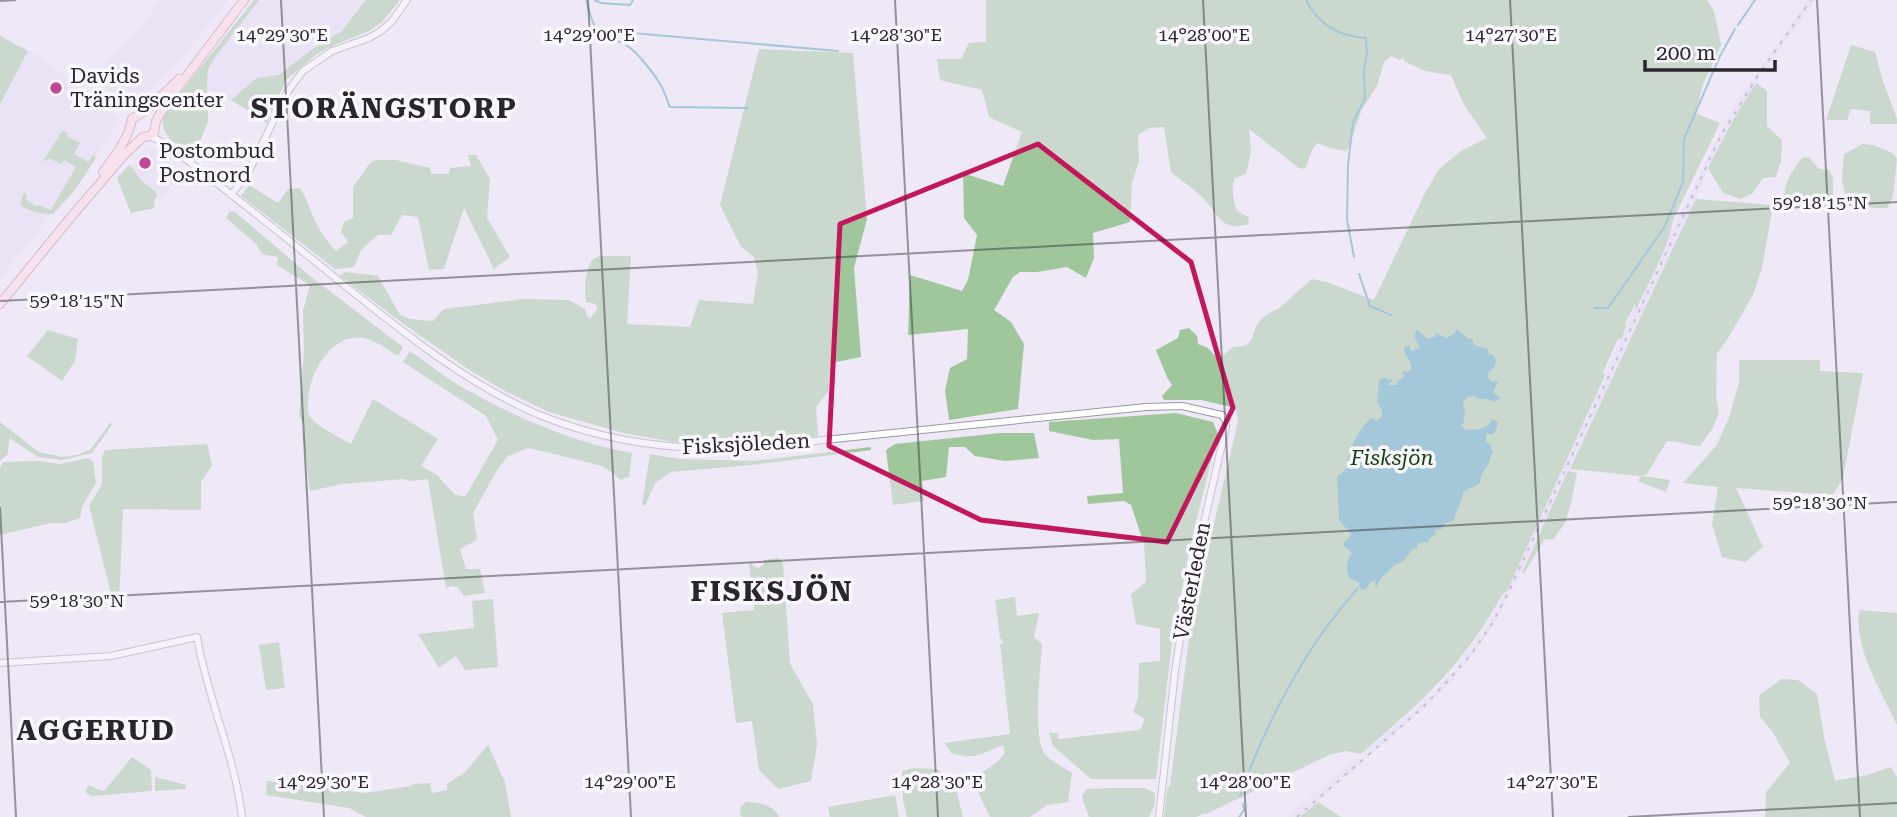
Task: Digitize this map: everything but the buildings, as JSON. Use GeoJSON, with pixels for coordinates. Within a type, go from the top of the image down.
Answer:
{"type":"FeatureCollection","features":[{"type":"Feature","properties":{"kind":"main road"},"geometry":{"type":"LineString","coordinates":[[0,304],[126,153],[154,133],[167,102],[244,0]]}},
{"type":"Feature","properties":{"kind":"main road"},"geometry":{"type":"LineString","coordinates":[[71,217],[109,163],[131,127],[132,119],[143,113],[198,60]]}},
{"type":"Feature","properties":{"kind":"main road"},"geometry":{"type":"LineString","coordinates":[[143,113],[150,115],[156,125]]}},
{"type":"Feature","properties":{"kind":"main road"},"geometry":{"type":"LineString","coordinates":[[131,127],[135,134],[146,137]]}},
{"type":"Feature","properties":{"kind":"street"},"geometry":{"type":"LineString","coordinates":[[231,195],[247,175],[288,91],[303,71],[332,51],[381,31],[407,0]]}},
{"type":"Feature","properties":{"kind":"street","name":"Fisksjöleden"},"geometry":{"type":"LineString","coordinates":[[156,125],[174,150]]}},
{"type":"Feature","properties":{"kind":"street","name":"Fisksjöleden"},"geometry":{"type":"LineString","coordinates":[[146,137],[158,140],[174,150],[449,364],[522,407],[600,435],[688,449],[733,449],[1156,406]]}},
{"type":"Feature","properties":{"kind":"street","name":"Västerleden"},"geometry":{"type":"LineString","coordinates":[[1156,406],[1196,408],[1219,414],[1225,417],[1226,421],[1186,601],[1175,671],[1159,817]]}},
{"type":"Feature","properties":{"kind":"street"},"geometry":{"type":"LineString","coordinates":[[0,663],[111,656],[197,637],[204,671],[236,781],[242,817]]}},
{"type":"Feature","properties":{"kind":"highlighted area"},"geometry":{"type":"Polygon","coordinates":[[[1038,144],[1191,262],[1233,408],[1167,542],[981,520],[829,446],[840,224],[1038,144]]]}},
{"type":"Feature","properties":{"kind":"shaded area"},"geometry":{"type":"Polygon","coordinates":[[[161,0],[228,0],[182,58],[142,100],[122,101],[97,81],[96,75],[161,0]]]}},
{"type":"Feature","properties":{"kind":"shaded area"},"geometry":{"type":"Polygon","coordinates":[[[259,0],[366,0],[341,32],[322,41],[279,76],[257,78],[231,100],[207,89],[208,70],[259,0]]]}},
{"type":"Feature","properties":{"kind":"shaded area"},"geometry":{"type":"Polygon","coordinates":[[[1808,0],[1816,0],[1758,79],[1708,168],[1696,199],[1499,616],[1453,680],[1369,756],[1363,754],[1421,704],[1454,670],[1484,630],[1507,591],[1626,326],[1729,113],[1808,0]]]}},
{"type":"Feature","properties":{"kind":"shaded area"},"geometry":{"type":"Polygon","coordinates":[[[28,51],[40,57],[116,116],[117,124],[75,190],[0,279],[0,104],[28,51]]]}},
{"type":"Feature","properties":{"kind":"shaded area"},"geometry":{"type":"Polygon","coordinates":[[[150,146],[182,173],[161,199],[154,189],[139,179],[137,172],[130,166],[150,146]]]}},
{"type":"Feature","properties":{"kind":"shaded area"},"geometry":{"type":"Polygon","coordinates":[[[1355,758],[1363,762],[1300,817],[1288,817],[1355,758]]]}},
{"type":"Feature","properties":{"kind":"green space"},"geometry":{"type":"Polygon","coordinates":[[[254,0],[259,0],[208,70],[208,122],[196,150],[188,153],[172,141],[165,131],[165,112],[254,0]]]}},
{"type":"Feature","properties":{"kind":"green space"},"geometry":{"type":"Polygon","coordinates":[[[366,0],[400,0],[382,22],[369,31],[317,54],[286,80],[267,123],[231,100],[257,78],[279,75],[323,41],[341,32],[366,0]]]}},
{"type":"Feature","properties":{"kind":"green space"},"geometry":{"type":"Polygon","coordinates":[[[986,0],[1707,0],[1714,11],[1721,45],[1704,82],[1695,113],[1720,123],[1673,220],[1658,265],[1636,309],[1635,304],[1625,324],[1622,338],[1618,339],[1599,388],[1507,591],[1449,671],[1412,709],[1361,754],[1346,751],[1329,755],[1196,817],[1164,817],[1192,616],[1238,422],[1236,408],[1201,400],[1164,400],[1162,396],[1172,385],[1156,350],[1178,338],[1180,330],[1189,328],[1197,336],[1198,344],[1221,357],[1233,347],[1250,342],[1261,320],[1312,279],[1374,300],[1439,169],[1461,151],[1487,138],[1464,105],[1451,75],[1425,71],[1403,58],[1399,60],[1391,56],[1384,62],[1377,86],[1362,109],[1346,151],[1317,143],[1305,169],[1299,168],[1249,129],[1251,152],[1246,174],[1235,178],[1233,186],[1237,211],[1249,217],[1248,224],[1231,226],[1221,220],[1199,194],[1171,172],[1164,127],[1150,128],[1138,135],[1139,161],[1132,183],[1130,222],[1093,233],[1094,258],[1086,278],[1067,267],[1020,272],[1013,277],[994,310],[1011,322],[1024,344],[1018,409],[949,420],[945,390],[950,368],[967,359],[968,329],[908,335],[910,275],[962,291],[968,280],[977,235],[964,218],[963,173],[1003,186],[1022,132],[989,117],[982,90],[940,80],[937,59],[961,59],[969,43],[986,42],[986,0]]]}},
{"type":"Feature","properties":{"kind":"green space"},"geometry":{"type":"Polygon","coordinates":[[[0,36],[28,51],[0,104],[0,36]]]}},
{"type":"Feature","properties":{"kind":"green space"},"geometry":{"type":"Polygon","coordinates":[[[1851,45],[1875,52],[1897,124],[1870,124],[1870,111],[1851,109],[1847,120],[1826,120],[1851,45]]]}},
{"type":"Feature","properties":{"kind":"green space"},"geometry":{"type":"Polygon","coordinates":[[[759,49],[853,53],[867,219],[854,268],[861,357],[831,363],[828,392],[816,407],[818,436],[754,442],[674,442],[623,433],[549,412],[471,371],[340,276],[345,272],[378,276],[400,315],[410,319],[433,321],[444,309],[523,299],[569,300],[585,309],[590,319],[597,309],[596,304],[586,302],[585,296],[586,275],[592,260],[599,256],[631,256],[627,324],[690,327],[699,300],[753,304],[758,272],[754,257],[741,247],[720,205],[759,49]]]}},
{"type":"Feature","properties":{"kind":"green space"},"geometry":{"type":"Polygon","coordinates":[[[1756,83],[1767,91],[1767,126],[1782,140],[1781,161],[1776,177],[1763,178],[1753,193],[1741,199],[1723,193],[1708,168],[1756,83]]]}},
{"type":"Feature","properties":{"kind":"green space"},"geometry":{"type":"Polygon","coordinates":[[[62,131],[80,143],[74,154],[88,162],[93,155],[96,158],[75,190],[53,214],[28,209],[21,205],[24,193],[27,195],[26,200],[51,210],[76,167],[64,160],[61,164],[49,158],[45,162],[44,160],[62,131]]]}},
{"type":"Feature","properties":{"kind":"green space"},"geometry":{"type":"Polygon","coordinates":[[[1863,144],[1893,153],[1897,159],[1893,197],[1887,208],[1865,206],[1845,196],[1842,179],[1844,154],[1863,144]]]}},
{"type":"Feature","properties":{"kind":"green space"},"geometry":{"type":"Polygon","coordinates":[[[468,155],[476,155],[490,179],[487,218],[510,257],[494,269],[464,208],[444,269],[429,270],[418,217],[402,215],[391,235],[378,235],[361,250],[354,267],[335,269],[241,196],[249,185],[278,203],[288,189],[300,188],[317,226],[336,251],[348,242],[341,232],[344,222],[353,218],[353,187],[370,163],[376,160],[396,160],[430,168],[431,174],[449,174],[450,168],[471,166],[468,155]]]}},
{"type":"Feature","properties":{"kind":"green space"},"geometry":{"type":"Polygon","coordinates":[[[1809,157],[1819,169],[1829,170],[1833,178],[1833,195],[1803,204],[1785,201],[1786,183],[1791,173],[1802,158],[1809,157]]]}},
{"type":"Feature","properties":{"kind":"green space"},"geometry":{"type":"Polygon","coordinates":[[[129,165],[157,195],[155,208],[131,213],[117,178],[129,165]]]}},
{"type":"Feature","properties":{"kind":"green space"},"geometry":{"type":"Polygon","coordinates":[[[1696,199],[1773,205],[1762,268],[1753,295],[1717,353],[1716,396],[1719,414],[1712,429],[1700,446],[1667,441],[1647,474],[1643,476],[1670,480],[1666,492],[1638,481],[1641,476],[1570,469],[1696,199]]]}},
{"type":"Feature","properties":{"kind":"green space"},"geometry":{"type":"Polygon","coordinates":[[[234,211],[310,276],[403,347],[398,356],[371,340],[353,338],[343,341],[327,353],[312,381],[308,401],[310,417],[324,429],[351,444],[373,399],[438,439],[421,466],[437,475],[454,494],[465,497],[498,440],[486,416],[403,362],[410,351],[461,387],[528,420],[590,443],[632,453],[629,477],[620,480],[602,466],[528,448],[508,456],[473,513],[477,540],[460,549],[466,569],[480,569],[485,593],[464,596],[458,587],[446,588],[428,479],[342,484],[310,491],[303,439],[304,426],[299,415],[304,351],[303,311],[310,285],[277,265],[278,257],[262,254],[256,244],[226,218],[229,212],[234,211]]]}},
{"type":"Feature","properties":{"kind":"green space"},"geometry":{"type":"Polygon","coordinates":[[[48,330],[78,339],[75,361],[62,381],[27,356],[48,330]]]}},
{"type":"Feature","properties":{"kind":"green space"},"geometry":{"type":"Polygon","coordinates":[[[1739,360],[1820,360],[1820,371],[1863,373],[1843,478],[1833,495],[1736,488],[1763,547],[1745,562],[1722,557],[1712,524],[1718,487],[1683,483],[1716,446],[1729,418],[1739,382],[1739,360]]]}},
{"type":"Feature","properties":{"kind":"green space"},"geometry":{"type":"Polygon","coordinates":[[[1176,413],[1213,422],[1218,434],[1190,546],[1172,642],[1156,779],[1091,779],[1053,746],[1049,733],[1058,733],[1058,739],[1140,730],[1145,719],[1133,712],[1138,698],[1139,663],[1160,661],[1160,629],[1136,624],[1131,594],[1146,582],[1144,544],[1131,505],[1124,501],[1088,504],[1087,496],[1123,493],[1119,439],[1093,440],[1049,431],[1049,422],[1176,413]]]}},
{"type":"Feature","properties":{"kind":"green space"},"geometry":{"type":"Polygon","coordinates":[[[0,422],[39,452],[62,457],[91,449],[111,422],[112,425],[92,453],[62,460],[38,457],[11,439],[8,454],[0,461],[0,422]]]}},
{"type":"Feature","properties":{"kind":"green space"},"geometry":{"type":"Polygon","coordinates":[[[1000,433],[1034,433],[1039,458],[1005,461],[975,456],[965,447],[949,447],[946,477],[922,481],[924,501],[893,505],[886,450],[895,444],[1000,433]]]}},
{"type":"Feature","properties":{"kind":"green space"},"geometry":{"type":"Polygon","coordinates":[[[207,444],[212,465],[201,482],[201,510],[123,509],[119,605],[114,606],[89,506],[102,484],[102,457],[105,450],[207,444]]]}},
{"type":"Feature","properties":{"kind":"green space"},"geometry":{"type":"Polygon","coordinates":[[[871,447],[871,450],[761,464],[671,472],[655,483],[645,506],[642,504],[650,454],[680,459],[754,461],[871,447]]]}},
{"type":"Feature","properties":{"kind":"green space"},"geometry":{"type":"Polygon","coordinates":[[[88,458],[93,461],[96,483],[82,507],[80,518],[0,535],[0,468],[3,462],[40,461],[60,464],[88,458]]]}},
{"type":"Feature","properties":{"kind":"green space"},"geometry":{"type":"Polygon","coordinates":[[[1568,471],[1577,473],[1565,523],[1553,540],[1545,539],[1522,573],[1568,471]]]}},
{"type":"Feature","properties":{"kind":"green space"},"geometry":{"type":"Polygon","coordinates":[[[778,558],[783,563],[790,664],[813,704],[817,745],[811,781],[778,789],[759,770],[752,721],[736,723],[722,613],[754,610],[749,562],[759,568],[764,564],[764,560],[778,558]]]}},
{"type":"Feature","properties":{"kind":"green space"},"geometry":{"type":"Polygon","coordinates":[[[1015,597],[1017,616],[1039,613],[1034,637],[1042,644],[1038,718],[1041,746],[1050,760],[1072,773],[1068,802],[1047,805],[1030,817],[990,817],[975,786],[980,774],[1005,753],[1003,745],[979,755],[967,756],[951,753],[945,743],[1010,734],[1000,644],[1004,643],[1000,638],[995,600],[1015,597]]]}},
{"type":"Feature","properties":{"kind":"green space"},"geometry":{"type":"Polygon","coordinates":[[[493,599],[498,667],[465,670],[456,656],[439,668],[418,634],[474,628],[472,601],[493,599]]]}},
{"type":"Feature","properties":{"kind":"green space"},"geometry":{"type":"Polygon","coordinates":[[[1859,610],[1897,613],[1897,725],[1865,654],[1859,610]]]}},
{"type":"Feature","properties":{"kind":"green space"},"geometry":{"type":"Polygon","coordinates":[[[279,642],[285,688],[266,690],[259,645],[279,642]]]}},
{"type":"Feature","properties":{"kind":"green space"},"geometry":{"type":"Polygon","coordinates":[[[1782,679],[1798,680],[1817,694],[1835,781],[1891,767],[1897,777],[1897,817],[1765,817],[1766,792],[1790,763],[1772,731],[1760,717],[1759,695],[1782,679]]]}},
{"type":"Feature","properties":{"kind":"green space"},"geometry":{"type":"Polygon","coordinates":[[[488,745],[505,782],[511,817],[366,817],[349,808],[266,795],[267,781],[365,793],[430,783],[432,793],[447,790],[447,784],[465,772],[488,745]]]}},
{"type":"Feature","properties":{"kind":"green space"},"geometry":{"type":"Polygon","coordinates":[[[132,757],[151,770],[152,791],[92,796],[85,792],[89,785],[104,791],[132,757]]]}},
{"type":"Feature","properties":{"kind":"green space"},"geometry":{"type":"Polygon","coordinates":[[[914,768],[936,769],[943,773],[950,792],[957,793],[963,817],[907,817],[903,800],[902,771],[914,768]]]}},
{"type":"Feature","properties":{"kind":"green space"},"geometry":{"type":"Polygon","coordinates":[[[155,777],[186,785],[186,789],[155,791],[155,777]]]}},
{"type":"Feature","properties":{"kind":"green space"},"geometry":{"type":"Polygon","coordinates":[[[1145,788],[1155,793],[1155,804],[1149,817],[1089,817],[1082,797],[1086,789],[1145,788]]]}},
{"type":"Feature","properties":{"kind":"green space"},"geometry":{"type":"Polygon","coordinates":[[[895,795],[899,817],[830,817],[828,807],[895,795]]]}},
{"type":"Feature","properties":{"kind":"green space"},"geometry":{"type":"Polygon","coordinates":[[[746,802],[766,805],[779,817],[742,817],[741,806],[746,802]]]}},
{"type":"Feature","properties":{"kind":"green space"},"geometry":{"type":"Polygon","coordinates":[[[1318,802],[1341,817],[1300,817],[1318,802]]]}},
{"type":"Feature","properties":{"kind":"water","name":"Fisksjön"},"geometry":{"type":"Polygon","coordinates":[[[1457,329],[1469,339],[1472,338],[1474,345],[1488,349],[1488,353],[1496,360],[1488,377],[1491,381],[1498,382],[1493,392],[1501,398],[1495,402],[1475,396],[1466,398],[1463,404],[1465,422],[1461,425],[1466,430],[1474,430],[1484,427],[1492,419],[1498,422],[1496,430],[1491,435],[1486,435],[1486,442],[1491,445],[1493,451],[1480,483],[1463,493],[1454,521],[1435,530],[1436,534],[1427,543],[1417,544],[1418,548],[1413,549],[1403,561],[1381,578],[1376,587],[1372,581],[1365,590],[1360,589],[1359,582],[1350,579],[1347,572],[1347,562],[1352,553],[1343,545],[1351,533],[1339,519],[1337,477],[1347,468],[1352,447],[1362,428],[1371,418],[1378,420],[1382,416],[1377,402],[1379,380],[1390,379],[1393,381],[1388,385],[1396,385],[1405,376],[1401,371],[1407,372],[1411,369],[1404,351],[1409,345],[1411,351],[1420,348],[1414,336],[1417,330],[1428,339],[1435,337],[1436,333],[1447,338],[1457,329]]]}},
{"type":"Feature","properties":{"kind":"waterway"},"geometry":{"type":"LineString","coordinates":[[586,0],[592,21],[600,34],[604,39],[625,44],[645,63],[657,79],[670,107],[747,108]]}},
{"type":"Feature","properties":{"kind":"waterway"},"geometry":{"type":"LineString","coordinates":[[595,0],[601,3],[630,5],[633,0]]}},
{"type":"Feature","properties":{"kind":"waterway"},"geometry":{"type":"LineString","coordinates":[[1306,0],[1330,28],[1347,35],[1366,38],[1365,99],[1353,122],[1348,165],[1347,220],[1354,257]]}},
{"type":"Feature","properties":{"kind":"waterway"},"geometry":{"type":"LineString","coordinates":[[1738,25],[1755,0]]}},
{"type":"Feature","properties":{"kind":"waterway"},"geometry":{"type":"LineString","coordinates":[[1594,308],[1608,308],[1665,226],[1683,182],[1684,139],[1720,56],[1735,29]]}},
{"type":"Feature","properties":{"kind":"waterway"},"geometry":{"type":"LineString","coordinates":[[597,30],[838,51]]}},
{"type":"Feature","properties":{"kind":"waterway"},"geometry":{"type":"LineString","coordinates":[[1359,274],[1370,306],[1391,315]]}},
{"type":"Feature","properties":{"kind":"waterway"},"geometry":{"type":"LineString","coordinates":[[1240,796],[1262,740],[1289,686],[1321,635],[1358,588]]}},
{"type":"Feature","properties":{"kind":"waterway"},"geometry":{"type":"LineString","coordinates":[[1239,817],[1244,810],[1243,804]]}},
{"type":"Feature","properties":{"kind":"railway"},"geometry":{"type":"LineString","coordinates":[[1297,817],[1422,708],[1472,653],[1493,622],[1720,137],[1759,74],[1811,0]]}},
{"type":"Feature","properties":{"kind":"place","name":"Davids Träningscenter"},"geometry":{"type":"Point","coordinates":[56,88]}},
{"type":"Feature","properties":{"kind":"place","name":"Postombud Postnord"},"geometry":{"type":"Point","coordinates":[145,163]}},
{"type":"Feature","properties":{"kind":"district","name":"STORÄNGSTORP"},"geometry":{"type":"Point","coordinates":[384,108]}},
{"type":"Feature","properties":{"kind":"district","name":"FISKSJÖN"},"geometry":{"type":"Point","coordinates":[772,591]}},
{"type":"Feature","properties":{"kind":"district","name":"AGGERUD"},"geometry":{"type":"Point","coordinates":[96,730]}}]}
